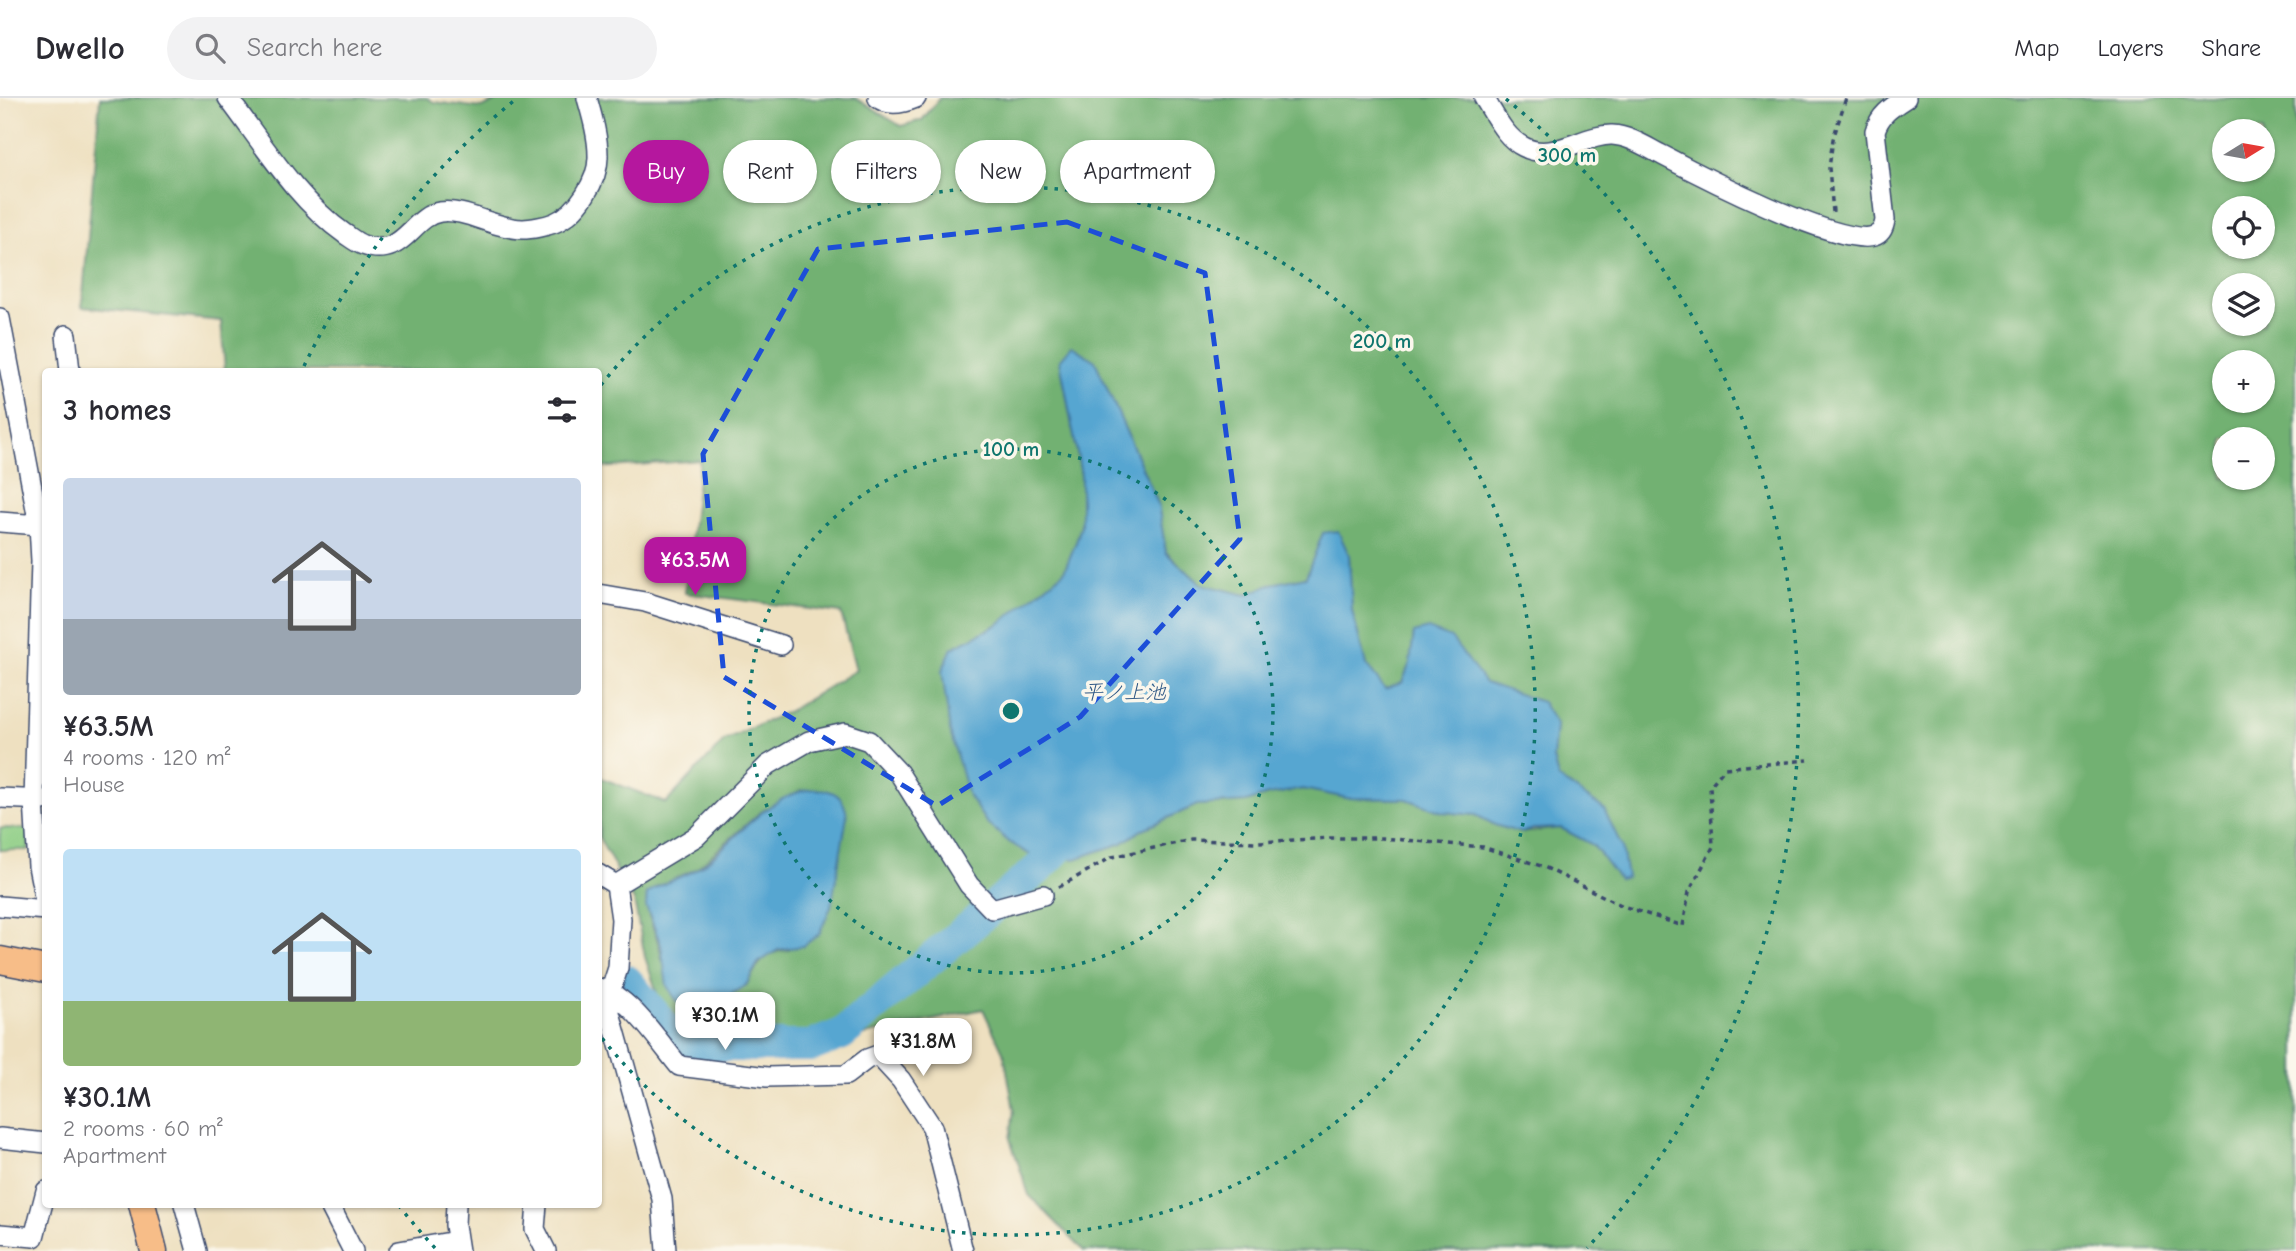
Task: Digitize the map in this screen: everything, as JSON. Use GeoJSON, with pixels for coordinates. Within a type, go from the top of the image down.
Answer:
{"type":"FeatureCollection","features":[{"type":"Feature","properties":{"kind":"main road"},"geometry":{"type":"LineString","coordinates":[[0,960],[42,968]]}},
{"type":"Feature","properties":{"kind":"main road"},"geometry":{"type":"LineString","coordinates":[[143,1208],[154,1251]]}},
{"type":"Feature","properties":{"kind":"street"},"geometry":{"type":"LineString","coordinates":[[228,98],[304,197],[332,225],[361,245],[377,248],[402,242],[423,220],[442,211],[495,225],[523,229],[555,223],[581,199],[592,182],[599,158],[587,98]]}},
{"type":"Feature","properties":{"kind":"street"},"geometry":{"type":"LineString","coordinates":[[878,98],[883,102],[895,104],[916,98]]}},
{"type":"Feature","properties":{"kind":"street"},"geometry":{"type":"LineString","coordinates":[[1484,98],[1504,130],[1523,147],[1536,151],[1556,149],[1612,135],[1632,139],[1718,185],[1835,234],[1859,237],[1874,236],[1883,229],[1885,220],[1875,131],[1878,121],[1887,111],[1906,98]]}},
{"type":"Feature","properties":{"kind":"street"},"geometry":{"type":"LineString","coordinates":[[0,318],[40,514],[42,555]]}},
{"type":"Feature","properties":{"kind":"street"},"geometry":{"type":"LineString","coordinates":[[66,335],[70,368]]}},
{"type":"Feature","properties":{"kind":"street"},"geometry":{"type":"LineString","coordinates":[[0,522],[40,514]]}},
{"type":"Feature","properties":{"kind":"street"},"geometry":{"type":"LineString","coordinates":[[602,595],[645,602],[781,645]]}},
{"type":"Feature","properties":{"kind":"street"},"geometry":{"type":"LineString","coordinates":[[42,673],[38,866],[42,887]]}},
{"type":"Feature","properties":{"kind":"street"},"geometry":{"type":"LineString","coordinates":[[616,885],[697,836],[768,765],[809,741],[845,733],[869,741],[899,773],[969,885],[992,909],[1043,895]]}},
{"type":"Feature","properties":{"kind":"street"},"geometry":{"type":"LineString","coordinates":[[0,798],[40,800]]}},
{"type":"Feature","properties":{"kind":"street"},"geometry":{"type":"LineString","coordinates":[[602,876],[616,885]]}},
{"type":"Feature","properties":{"kind":"street"},"geometry":{"type":"LineString","coordinates":[[616,885],[621,919],[618,968],[604,989],[662,1199],[667,1251]]}},
{"type":"Feature","properties":{"kind":"street"},"geometry":{"type":"LineString","coordinates":[[0,906],[42,908]]}},
{"type":"Feature","properties":{"kind":"street"},"geometry":{"type":"LineString","coordinates":[[604,989],[638,1015],[679,1066],[767,1077],[846,1075],[867,1059],[878,1055],[901,1080],[932,1127],[963,1251]]}},
{"type":"Feature","properties":{"kind":"street"},"geometry":{"type":"LineString","coordinates":[[0,1138],[42,1143]]}},
{"type":"Feature","properties":{"kind":"street"},"geometry":{"type":"LineString","coordinates":[[0,1234],[33,1244],[42,1207]]}},
{"type":"Feature","properties":{"kind":"street"},"geometry":{"type":"LineString","coordinates":[[185,1208],[197,1251]]}},
{"type":"Feature","properties":{"kind":"street"},"geometry":{"type":"LineString","coordinates":[[331,1208],[353,1251]]}},
{"type":"Feature","properties":{"kind":"street"},"geometry":{"type":"LineString","coordinates":[[399,1251],[458,1246],[456,1208]]}},
{"type":"Feature","properties":{"kind":"street"},"geometry":{"type":"LineString","coordinates":[[537,1208],[535,1229],[545,1251]]}},
{"type":"Feature","properties":{"kind":"path"},"geometry":{"type":"LineString","coordinates":[[1835,234],[1829,168],[1833,139],[1846,98]]}},
{"type":"Feature","properties":{"kind":"path"},"geometry":{"type":"LineString","coordinates":[[1043,895],[1112,857],[1191,840],[1258,842],[1382,838],[1483,847],[1544,867],[1623,906],[1683,926],[1689,892],[1713,847],[1710,786],[1725,768],[1808,760]]}},
{"type":"Feature","properties":{"kind":"highlighted area"},"geometry":{"type":"Polygon","coordinates":[[[1067,222],[1205,273],[1240,539],[1080,717],[937,806],[724,677],[703,454],[818,249],[1067,222]]]}},
{"type":"Feature","properties":{"kind":"green space"},"geometry":{"type":"Polygon","coordinates":[[[100,98],[427,98],[434,102],[482,108],[504,98],[855,98],[901,126],[922,120],[940,98],[2296,98],[2296,1251],[1084,1251],[1029,1195],[1010,1139],[1014,1110],[1004,1054],[983,1009],[762,1058],[672,1038],[645,957],[634,901],[602,843],[602,778],[666,803],[724,741],[789,711],[856,670],[841,613],[685,593],[700,460],[602,468],[602,368],[225,368],[221,321],[82,307],[100,98]],[[1060,360],[1081,475],[1081,525],[1077,540],[1064,572],[999,624],[952,648],[1029,854],[1051,855],[1122,843],[1143,829],[1197,805],[1246,802],[1303,789],[1347,798],[1407,799],[1443,812],[1476,815],[1495,825],[1521,833],[1561,828],[1593,845],[1619,879],[1604,809],[1558,778],[1553,758],[1556,725],[1509,692],[1485,683],[1414,634],[1410,663],[1402,683],[1385,689],[1366,665],[1352,611],[1349,555],[1323,533],[1306,577],[1272,584],[1246,595],[1201,584],[1166,552],[1158,504],[1095,361],[1060,360]],[[802,790],[759,813],[696,869],[656,887],[647,894],[648,911],[662,960],[746,986],[763,960],[774,953],[789,950],[802,790]]]}},
{"type":"Feature","properties":{"kind":"green space"},"geometry":{"type":"Polygon","coordinates":[[[0,828],[28,829],[29,850],[0,850],[0,828]]]}},
{"type":"Feature","properties":{"kind":"water","name":"平ノ上池"},"geometry":{"type":"Polygon","coordinates":[[[1072,346],[1095,361],[1158,504],[1166,553],[1201,584],[1246,595],[1272,584],[1306,577],[1323,533],[1338,531],[1349,555],[1352,611],[1366,665],[1385,689],[1402,683],[1410,663],[1414,633],[1428,629],[1451,638],[1485,683],[1542,702],[1556,725],[1553,758],[1558,778],[1604,809],[1622,847],[1627,877],[1619,879],[1593,845],[1561,828],[1533,829],[1521,833],[1495,825],[1476,815],[1443,812],[1407,799],[1347,798],[1303,789],[1246,802],[1197,805],[1143,829],[1122,843],[1075,859],[1029,854],[1009,842],[986,822],[967,793],[950,731],[942,671],[952,648],[999,624],[1064,572],[1077,540],[1081,525],[1081,475],[1060,360],[1072,346]]]}},
{"type":"Feature","properties":{"kind":"water"},"geometry":{"type":"Polygon","coordinates":[[[815,789],[837,795],[844,803],[847,816],[831,907],[819,934],[803,946],[778,950],[758,963],[746,985],[714,1005],[699,1010],[679,1004],[667,986],[661,945],[646,906],[647,894],[658,886],[695,870],[780,800],[815,789]]]}},
{"type":"Feature","properties":{"kind":"waterway","name":"平ノ上池"},"geometry":{"type":"LineString","coordinates":[[627,981],[681,1046],[811,1046],[842,1034],[1037,870],[1081,825]]}}]}
